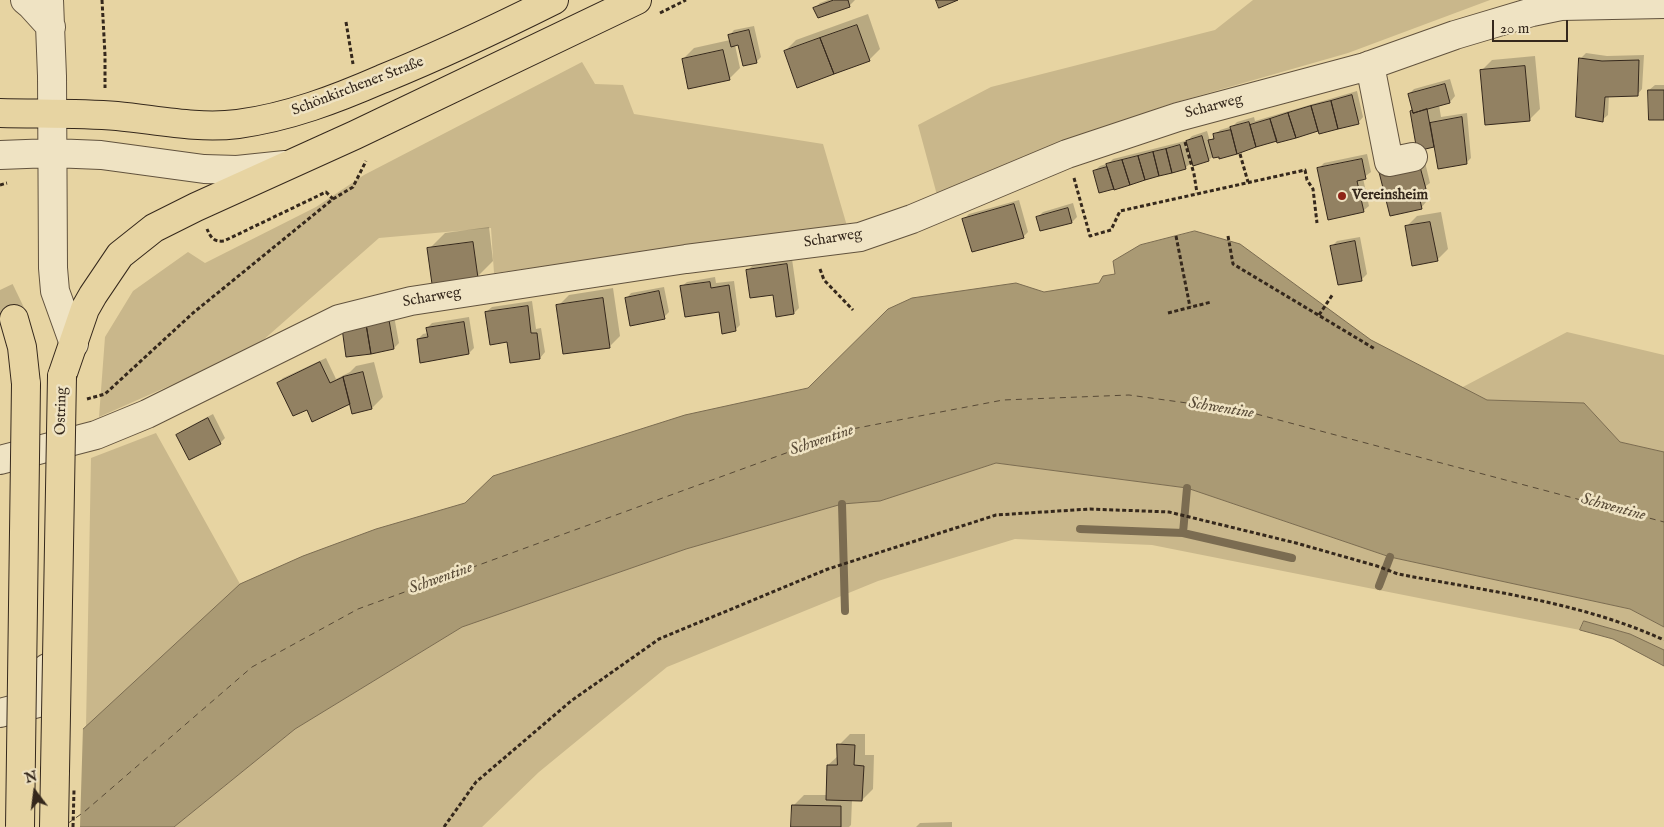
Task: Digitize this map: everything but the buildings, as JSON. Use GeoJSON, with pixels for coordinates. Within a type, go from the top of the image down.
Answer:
{"type":"FeatureCollection","features":[{"type":"Feature","properties":{"kind":"main road","name":"Schönkirchener Straße"},"geometry":{"type":"LineString","coordinates":[[0,113],[119,116],[186,126],[237,124],[286,114],[333,100],[495,30],[554,0]]}},
{"type":"Feature","properties":{"kind":"main road"},"geometry":{"type":"LineString","coordinates":[[74,344],[85,310],[120,255],[154,228],[477,78],[637,0]]}},
{"type":"Feature","properties":{"kind":"main road"},"geometry":{"type":"LineString","coordinates":[[14,319],[22,347],[26,384],[20,827]]}},
{"type":"Feature","properties":{"kind":"main road","name":"Ostring"},"geometry":{"type":"LineString","coordinates":[[54,827],[62,376],[74,344]]}},
{"type":"Feature","properties":{"kind":"street"},"geometry":{"type":"LineString","coordinates":[[25,0],[51,27]]}},
{"type":"Feature","properties":{"kind":"street"},"geometry":{"type":"LineString","coordinates":[[49,0],[51,27],[53,268],[55,291],[74,344]]}},
{"type":"Feature","properties":{"kind":"street","name":"Scharweg"},"geometry":{"type":"LineString","coordinates":[[0,460],[96,435],[147,414],[339,319],[410,301],[686,259],[860,236],[912,219],[1067,154],[1178,117],[1370,65],[1465,32],[1532,12],[1561,6],[1664,4]]}},
{"type":"Feature","properties":{"kind":"street"},"geometry":{"type":"LineString","coordinates":[[1370,65],[1389,162],[1413,157]]}},
{"type":"Feature","properties":{"kind":"street"},"geometry":{"type":"LineString","coordinates":[[0,155],[52,153],[101,155],[204,169],[237,170],[291,164]]}},
{"type":"Feature","properties":{"kind":"street"},"geometry":{"type":"LineString","coordinates":[[0,713],[46,700],[51,448]]}},
{"type":"Feature","properties":{"kind":"path"},"geometry":{"type":"LineString","coordinates":[[346,22],[354,67]]}},
{"type":"Feature","properties":{"kind":"path"},"geometry":{"type":"LineString","coordinates":[[1183,137],[1194,174],[1196,194]]}},
{"type":"Feature","properties":{"kind":"path"},"geometry":{"type":"LineString","coordinates":[[1240,154],[1248,182]]}},
{"type":"Feature","properties":{"kind":"path"},"geometry":{"type":"LineString","coordinates":[[86,400],[105,394],[193,314],[333,199],[353,187],[366,160]]}},
{"type":"Feature","properties":{"kind":"path"},"geometry":{"type":"LineString","coordinates":[[1072,170],[1090,236],[1111,230],[1120,211],[1305,170],[1313,189],[1317,223]]}},
{"type":"Feature","properties":{"kind":"path"},"geometry":{"type":"LineString","coordinates":[[208,232],[212,239],[217,242],[224,241],[326,192],[333,199]]}},
{"type":"Feature","properties":{"kind":"path"},"geometry":{"type":"LineString","coordinates":[[1176,236],[1190,307]]}},
{"type":"Feature","properties":{"kind":"path"},"geometry":{"type":"LineString","coordinates":[[1228,236],[1234,264],[1375,349]]}},
{"type":"Feature","properties":{"kind":"path"},"geometry":{"type":"LineString","coordinates":[[811,243],[824,280],[853,310]]}},
{"type":"Feature","properties":{"kind":"path"},"geometry":{"type":"LineString","coordinates":[[1318,315],[1333,294]]}},
{"type":"Feature","properties":{"kind":"path"},"geometry":{"type":"LineString","coordinates":[[1168,313],[1211,302]]}},
{"type":"Feature","properties":{"kind":"path"},"geometry":{"type":"LineString","coordinates":[[444,827],[476,782],[571,701],[659,639],[828,569],[996,515],[1090,509],[1169,512],[1207,520],[1377,566],[1398,574],[1538,600],[1635,627],[1664,640]]}},
{"type":"Feature","properties":{"kind":"shaded area"},"geometry":{"type":"Polygon","coordinates":[[[1253,0],[1490,0],[1348,53],[1170,104],[1052,146],[937,195],[918,125],[991,87],[1215,30],[1253,0]]]}},
{"type":"Feature","properties":{"kind":"shaded area"},"geometry":{"type":"Polygon","coordinates":[[[582,62],[595,84],[623,85],[634,114],[823,144],[847,226],[494,273],[491,228],[379,238],[253,349],[99,417],[105,337],[133,291],[188,252],[205,263],[316,207],[364,175],[582,62]]]}},
{"type":"Feature","properties":{"kind":"shaded area"},"geometry":{"type":"Polygon","coordinates":[[[1567,332],[1664,355],[1664,452],[1620,442],[1584,403],[1487,400],[1461,388],[1567,332]]]}},
{"type":"Feature","properties":{"kind":"shaded area"},"geometry":{"type":"Polygon","coordinates":[[[156,433],[240,584],[86,727],[91,458],[156,433]]]}},
{"type":"Feature","properties":{"kind":"shaded area"},"geometry":{"type":"Polygon","coordinates":[[[996,463],[1187,488],[1390,557],[1630,609],[1664,627],[1664,650],[1630,634],[1584,621],[1580,630],[1152,545],[1015,539],[878,581],[667,667],[539,772],[482,827],[174,827],[295,729],[462,627],[686,549],[842,504],[880,501],[996,463]]]}},
{"type":"Feature","properties":{"kind":"water","name":"Schwentine"},"geometry":{"type":"Polygon","coordinates":[[[1195,231],[1240,244],[1371,340],[1487,400],[1584,403],[1620,442],[1664,452],[1664,627],[1630,609],[1390,557],[1187,488],[996,463],[880,501],[842,504],[686,549],[462,627],[295,729],[174,827],[0,827],[0,783],[68,743],[240,584],[303,556],[376,529],[465,503],[493,476],[685,415],[808,388],[888,309],[912,298],[1016,283],[1044,292],[1099,283],[1103,276],[1115,274],[1113,261],[1140,245],[1195,231]]]}},
{"type":"Feature","properties":{"kind":"water"},"geometry":{"type":"Polygon","coordinates":[[[1584,621],[1630,634],[1664,650],[1664,666],[1613,639],[1580,630],[1584,621]]]}},
{"type":"Feature","properties":{"kind":"pier"},"geometry":{"type":"Polygon","coordinates":[[[83,727],[80,827],[0,827],[0,780],[67,741],[83,727]]]}},
{"type":"Feature","properties":{"kind":"waterway"},"geometry":{"type":"LineString","coordinates":[[1183,533],[1187,488]]}},
{"type":"Feature","properties":{"kind":"waterway"},"geometry":{"type":"LineString","coordinates":[[842,504],[845,611]]}},
{"type":"Feature","properties":{"kind":"waterway"},"geometry":{"type":"LineString","coordinates":[[1080,529],[1183,533],[1292,558]]}},
{"type":"Feature","properties":{"kind":"waterway"},"geometry":{"type":"LineString","coordinates":[[1379,586],[1390,557]]}},
{"type":"Feature","properties":{"kind":"ferry route"},"geometry":{"type":"LineString","coordinates":[[67,824],[84,812],[252,667],[358,609],[852,429],[1003,400],[1129,395],[1245,411],[1664,522]]}},
{"type":"Feature","properties":{"kind":"tunnel"},"geometry":{"type":"LineString","coordinates":[[0,290],[14,319]]}},
{"type":"Feature","properties":{"kind":"place","name":"Vereinsheim"},"geometry":{"type":"Point","coordinates":[1342,196]}}]}
